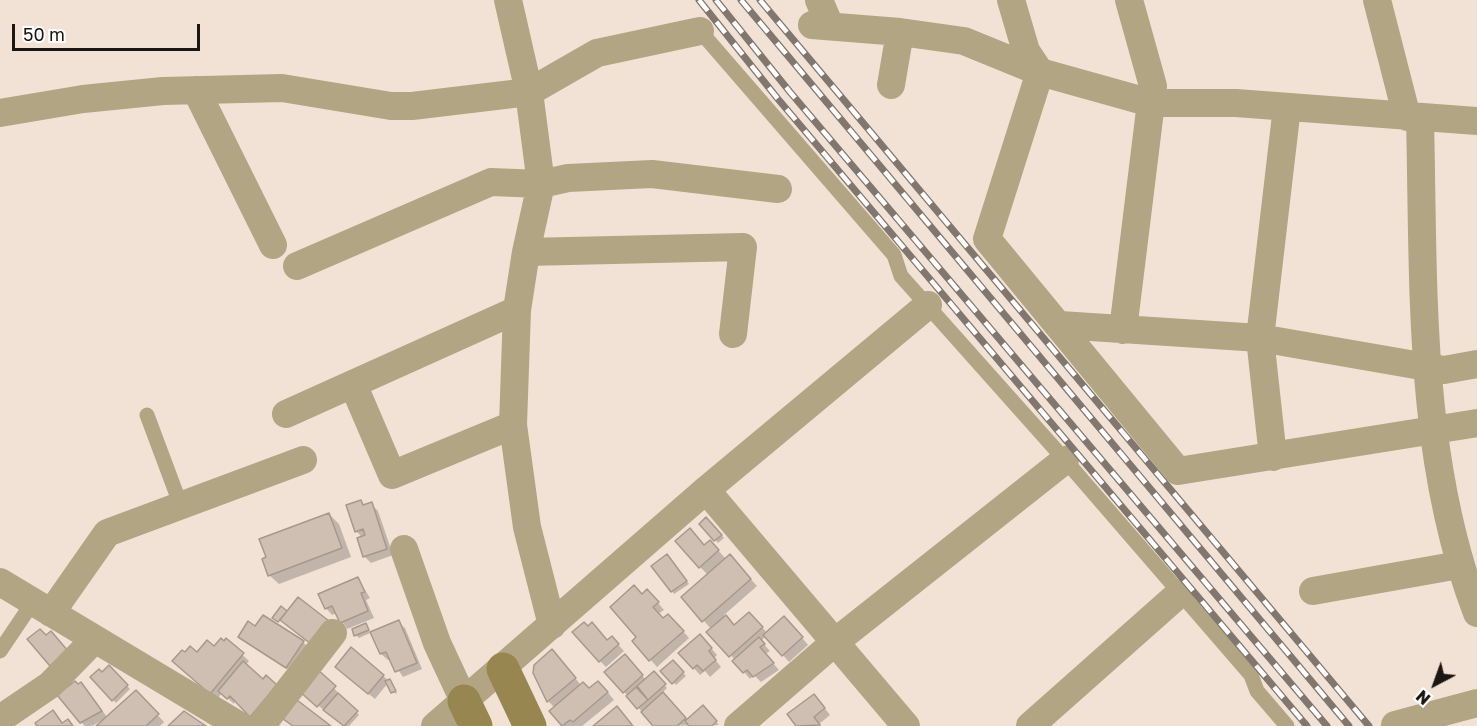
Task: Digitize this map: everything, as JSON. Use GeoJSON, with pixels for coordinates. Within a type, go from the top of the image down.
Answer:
{"type":"FeatureCollection","features":[{"type":"Feature","properties":{"kind":"street"},"geometry":{"type":"LineString","coordinates":[[508,0],[529,92],[541,184],[526,252],[518,310],[513,425],[526,527],[552,625]]}},
{"type":"Feature","properties":{"kind":"street"},"geometry":{"type":"LineString","coordinates":[[1011,0],[1026,51],[1040,72]]}},
{"type":"Feature","properties":{"kind":"street"},"geometry":{"type":"LineString","coordinates":[[1123,330],[1153,86],[1130,0]]}},
{"type":"Feature","properties":{"kind":"street"},"geometry":{"type":"LineString","coordinates":[[1377,0],[1413,118],[1427,368],[1433,431],[1459,565],[1477,613]]}},
{"type":"Feature","properties":{"kind":"street"},"geometry":{"type":"LineString","coordinates":[[820,17],[964,41],[1040,72],[1151,103],[1236,103],[1477,121]]}},
{"type":"Feature","properties":{"kind":"street"},"geometry":{"type":"LineString","coordinates":[[0,113],[83,99],[196,90],[282,88],[391,106],[529,92],[597,53],[700,32]]}},
{"type":"Feature","properties":{"kind":"street"},"geometry":{"type":"LineString","coordinates":[[891,85],[900,32]]}},
{"type":"Feature","properties":{"kind":"street"},"geometry":{"type":"LineString","coordinates":[[1040,72],[987,239],[1178,471],[1477,423]]}},
{"type":"Feature","properties":{"kind":"street"},"geometry":{"type":"LineString","coordinates":[[196,90],[273,245]]}},
{"type":"Feature","properties":{"kind":"street"},"geometry":{"type":"LineString","coordinates":[[1273,457],[1260,338],[1287,107]]}},
{"type":"Feature","properties":{"kind":"street"},"geometry":{"type":"LineString","coordinates":[[297,266],[491,182],[541,184],[568,178],[652,174],[778,189]]}},
{"type":"Feature","properties":{"kind":"street"},"geometry":{"type":"LineString","coordinates":[[526,252],[743,247],[733,334]]}},
{"type":"Feature","properties":{"kind":"street"},"geometry":{"type":"LineString","coordinates":[[435,726],[470,714],[503,669],[552,625],[706,490],[928,305]]}},
{"type":"Feature","properties":{"kind":"street"},"geometry":{"type":"LineString","coordinates":[[286,414],[518,310]]}},
{"type":"Feature","properties":{"kind":"street"},"geometry":{"type":"LineString","coordinates":[[1060,325],[1260,338],[1444,370],[1477,364]]}},
{"type":"Feature","properties":{"kind":"street"},"geometry":{"type":"LineString","coordinates":[[353,384],[392,475],[513,425]]}},
{"type":"Feature","properties":{"kind":"street"},"geometry":{"type":"LineString","coordinates":[[42,607],[107,533],[303,460]]}},
{"type":"Feature","properties":{"kind":"street"},"geometry":{"type":"LineString","coordinates":[[738,726],[835,642],[1065,460]]}},
{"type":"Feature","properties":{"kind":"street"},"geometry":{"type":"LineString","coordinates":[[706,490],[906,726]]}},
{"type":"Feature","properties":{"kind":"street"},"geometry":{"type":"LineString","coordinates":[[404,549],[437,643],[470,714]]}},
{"type":"Feature","properties":{"kind":"street"},"geometry":{"type":"LineString","coordinates":[[1313,591],[1459,565]]}},
{"type":"Feature","properties":{"kind":"street"},"geometry":{"type":"LineString","coordinates":[[0,582],[240,726]]}},
{"type":"Feature","properties":{"kind":"street"},"geometry":{"type":"LineString","coordinates":[[1030,726],[1180,593]]}},
{"type":"Feature","properties":{"kind":"street"},"geometry":{"type":"LineString","coordinates":[[261,726],[333,633]]}},
{"type":"Feature","properties":{"kind":"street"},"geometry":{"type":"LineString","coordinates":[[0,719],[50,685],[95,639]]}},
{"type":"Feature","properties":{"kind":"street"},"geometry":{"type":"LineString","coordinates":[[503,669],[530,726]]}},
{"type":"Feature","properties":{"kind":"street"},"geometry":{"type":"LineString","coordinates":[[1395,725],[1477,703]]}},
{"type":"Feature","properties":{"kind":"lane"},"geometry":{"type":"LineString","coordinates":[[700,32],[894,255],[901,276],[1065,460],[1251,675],[1257,691],[1287,726]]}},
{"type":"Feature","properties":{"kind":"lane"},"geometry":{"type":"LineString","coordinates":[[147,415],[181,506]]}},
{"type":"Feature","properties":{"kind":"lane"},"geometry":{"type":"LineString","coordinates":[[0,651],[42,607]]}},
{"type":"Feature","properties":{"kind":"building"},"geometry":{"type":"Polygon","coordinates":[[[361,500],[363,505],[372,502],[387,549],[363,557],[357,538],[365,535],[363,529],[355,532],[346,505],[361,500]]]}},
{"type":"Feature","properties":{"kind":"building"},"geometry":{"type":"Polygon","coordinates":[[[329,513],[342,548],[268,576],[262,559],[266,557],[259,539],[329,513]]]}},
{"type":"Feature","properties":{"kind":"building"},"geometry":{"type":"Polygon","coordinates":[[[706,517],[722,535],[714,541],[699,524],[706,517]]]}},
{"type":"Feature","properties":{"kind":"building"},"geometry":{"type":"Polygon","coordinates":[[[690,528],[704,545],[710,540],[719,550],[699,568],[675,541],[690,528]]]}},
{"type":"Feature","properties":{"kind":"building"},"geometry":{"type":"Polygon","coordinates":[[[667,554],[687,581],[671,592],[651,566],[667,554]]]}},
{"type":"Feature","properties":{"kind":"building"},"geometry":{"type":"Polygon","coordinates":[[[730,554],[751,579],[702,622],[681,597],[730,554]]]}},
{"type":"Feature","properties":{"kind":"building"},"geometry":{"type":"Polygon","coordinates":[[[358,577],[365,592],[361,593],[368,611],[340,623],[332,606],[325,609],[318,594],[358,577]]]}},
{"type":"Feature","properties":{"kind":"building"},"geometry":{"type":"Polygon","coordinates":[[[634,585],[642,594],[647,589],[659,602],[653,607],[663,618],[668,614],[684,631],[649,661],[632,641],[636,637],[610,607],[634,585]]]}},
{"type":"Feature","properties":{"kind":"building"},"geometry":{"type":"Polygon","coordinates":[[[298,597],[329,621],[311,644],[280,620],[298,597]]]}},
{"type":"Feature","properties":{"kind":"building"},"geometry":{"type":"Polygon","coordinates":[[[281,606],[287,611],[278,622],[272,618],[281,606]]]}},
{"type":"Feature","properties":{"kind":"building"},"geometry":{"type":"Polygon","coordinates":[[[749,612],[763,627],[729,657],[706,632],[726,615],[734,625],[749,612]]]}},
{"type":"Feature","properties":{"kind":"building"},"geometry":{"type":"Polygon","coordinates":[[[263,615],[304,641],[286,668],[238,637],[248,621],[255,626],[263,615]]]}},
{"type":"Feature","properties":{"kind":"building"},"geometry":{"type":"Polygon","coordinates":[[[784,616],[803,637],[782,656],[763,635],[784,616]]]}},
{"type":"Feature","properties":{"kind":"building"},"geometry":{"type":"Polygon","coordinates":[[[399,620],[417,663],[395,672],[386,652],[380,654],[370,632],[399,620]]]}},
{"type":"Feature","properties":{"kind":"building"},"geometry":{"type":"Polygon","coordinates":[[[584,622],[588,626],[592,622],[607,640],[612,636],[619,644],[599,662],[572,632],[584,622]]]}},
{"type":"Feature","properties":{"kind":"building"},"geometry":{"type":"Polygon","coordinates":[[[366,623],[369,630],[354,636],[352,629],[366,623]]]}},
{"type":"Feature","properties":{"kind":"building"},"geometry":{"type":"Polygon","coordinates":[[[40,629],[46,635],[51,631],[68,651],[50,666],[27,639],[40,629]]]}},
{"type":"Feature","properties":{"kind":"building"},"geometry":{"type":"Polygon","coordinates":[[[700,634],[712,648],[709,651],[716,660],[703,671],[697,665],[693,669],[678,653],[700,634]]]}},
{"type":"Feature","properties":{"kind":"building"},"geometry":{"type":"Polygon","coordinates":[[[759,637],[765,644],[760,647],[774,663],[753,677],[747,670],[743,673],[732,661],[759,637]]]}},
{"type":"Feature","properties":{"kind":"building"},"geometry":{"type":"Polygon","coordinates":[[[221,638],[224,641],[226,638],[244,653],[210,694],[172,661],[182,650],[185,652],[190,646],[197,652],[207,640],[214,646],[221,638]]]}},
{"type":"Feature","properties":{"kind":"building"},"geometry":{"type":"Polygon","coordinates":[[[351,647],[384,675],[368,694],[335,667],[351,647]]]}},
{"type":"Feature","properties":{"kind":"building"},"geometry":{"type":"Polygon","coordinates":[[[552,649],[576,678],[547,702],[533,673],[534,665],[552,649]]]}},
{"type":"Feature","properties":{"kind":"building"},"geometry":{"type":"Polygon","coordinates":[[[625,654],[643,675],[623,693],[604,672],[625,654]]]}},
{"type":"Feature","properties":{"kind":"building"},"geometry":{"type":"Polygon","coordinates":[[[673,660],[684,672],[672,684],[660,671],[673,660]]]}},
{"type":"Feature","properties":{"kind":"building"},"geometry":{"type":"Polygon","coordinates":[[[243,661],[263,679],[266,675],[277,685],[250,717],[230,696],[227,699],[218,691],[243,661]]]}},
{"type":"Feature","properties":{"kind":"building"},"geometry":{"type":"Polygon","coordinates":[[[109,665],[128,685],[112,701],[90,677],[99,669],[102,672],[109,665]]]}},
{"type":"Feature","properties":{"kind":"building"},"geometry":{"type":"Polygon","coordinates":[[[317,669],[336,686],[317,707],[298,690],[317,669]]]}},
{"type":"Feature","properties":{"kind":"building"},"geometry":{"type":"Polygon","coordinates":[[[654,671],[666,684],[648,700],[637,686],[654,671]]]}},
{"type":"Feature","properties":{"kind":"building"},"geometry":{"type":"Polygon","coordinates":[[[390,679],[396,691],[391,693],[385,681],[390,679]]]}},
{"type":"Feature","properties":{"kind":"building"},"geometry":{"type":"Polygon","coordinates":[[[75,681],[78,684],[81,682],[102,711],[80,723],[57,695],[75,681]]]}},
{"type":"Feature","properties":{"kind":"building"},"geometry":{"type":"Polygon","coordinates":[[[598,681],[608,692],[573,722],[570,720],[562,726],[549,711],[583,682],[589,688],[598,681]]]}},
{"type":"Feature","properties":{"kind":"building"},"geometry":{"type":"Polygon","coordinates":[[[636,687],[648,700],[637,709],[626,696],[636,687]]]}},
{"type":"Feature","properties":{"kind":"building"},"geometry":{"type":"Polygon","coordinates":[[[136,690],[159,714],[146,726],[96,726],[136,690]]]}},
{"type":"Feature","properties":{"kind":"building"},"geometry":{"type":"Polygon","coordinates":[[[663,692],[686,718],[677,726],[653,726],[641,712],[663,692]]]}},
{"type":"Feature","properties":{"kind":"building"},"geometry":{"type":"Polygon","coordinates":[[[338,693],[358,711],[344,726],[323,710],[338,693]]]}},
{"type":"Feature","properties":{"kind":"building"},"geometry":{"type":"Polygon","coordinates":[[[814,694],[825,708],[814,717],[820,725],[796,726],[787,714],[814,694]]]}},
{"type":"Feature","properties":{"kind":"building"},"geometry":{"type":"Polygon","coordinates":[[[297,700],[331,726],[293,726],[283,719],[297,700]]]}},
{"type":"Feature","properties":{"kind":"building"},"geometry":{"type":"Polygon","coordinates":[[[703,705],[717,721],[712,726],[689,726],[685,721],[703,705]]]}},
{"type":"Feature","properties":{"kind":"building"},"geometry":{"type":"Polygon","coordinates":[[[617,706],[633,726],[593,726],[617,706]]]}},
{"type":"Feature","properties":{"kind":"building"},"geometry":{"type":"Polygon","coordinates":[[[53,710],[62,723],[68,719],[73,726],[37,726],[35,723],[53,710]]]}},
{"type":"Feature","properties":{"kind":"building"},"geometry":{"type":"Polygon","coordinates":[[[184,711],[206,726],[168,726],[184,711]]]}},
{"type":"Feature","properties":{"kind":"railway"},"geometry":{"type":"LineString","coordinates":[[699,0],[778,99],[1307,726]]}},
{"type":"Feature","properties":{"kind":"railway"},"geometry":{"type":"LineString","coordinates":[[716,0],[790,92],[1327,726]]}},
{"type":"Feature","properties":{"kind":"railway"},"geometry":{"type":"LineString","coordinates":[[741,0],[1349,726]]}},
{"type":"Feature","properties":{"kind":"railway"},"geometry":{"type":"LineString","coordinates":[[760,0],[1369,726]]}}]}
